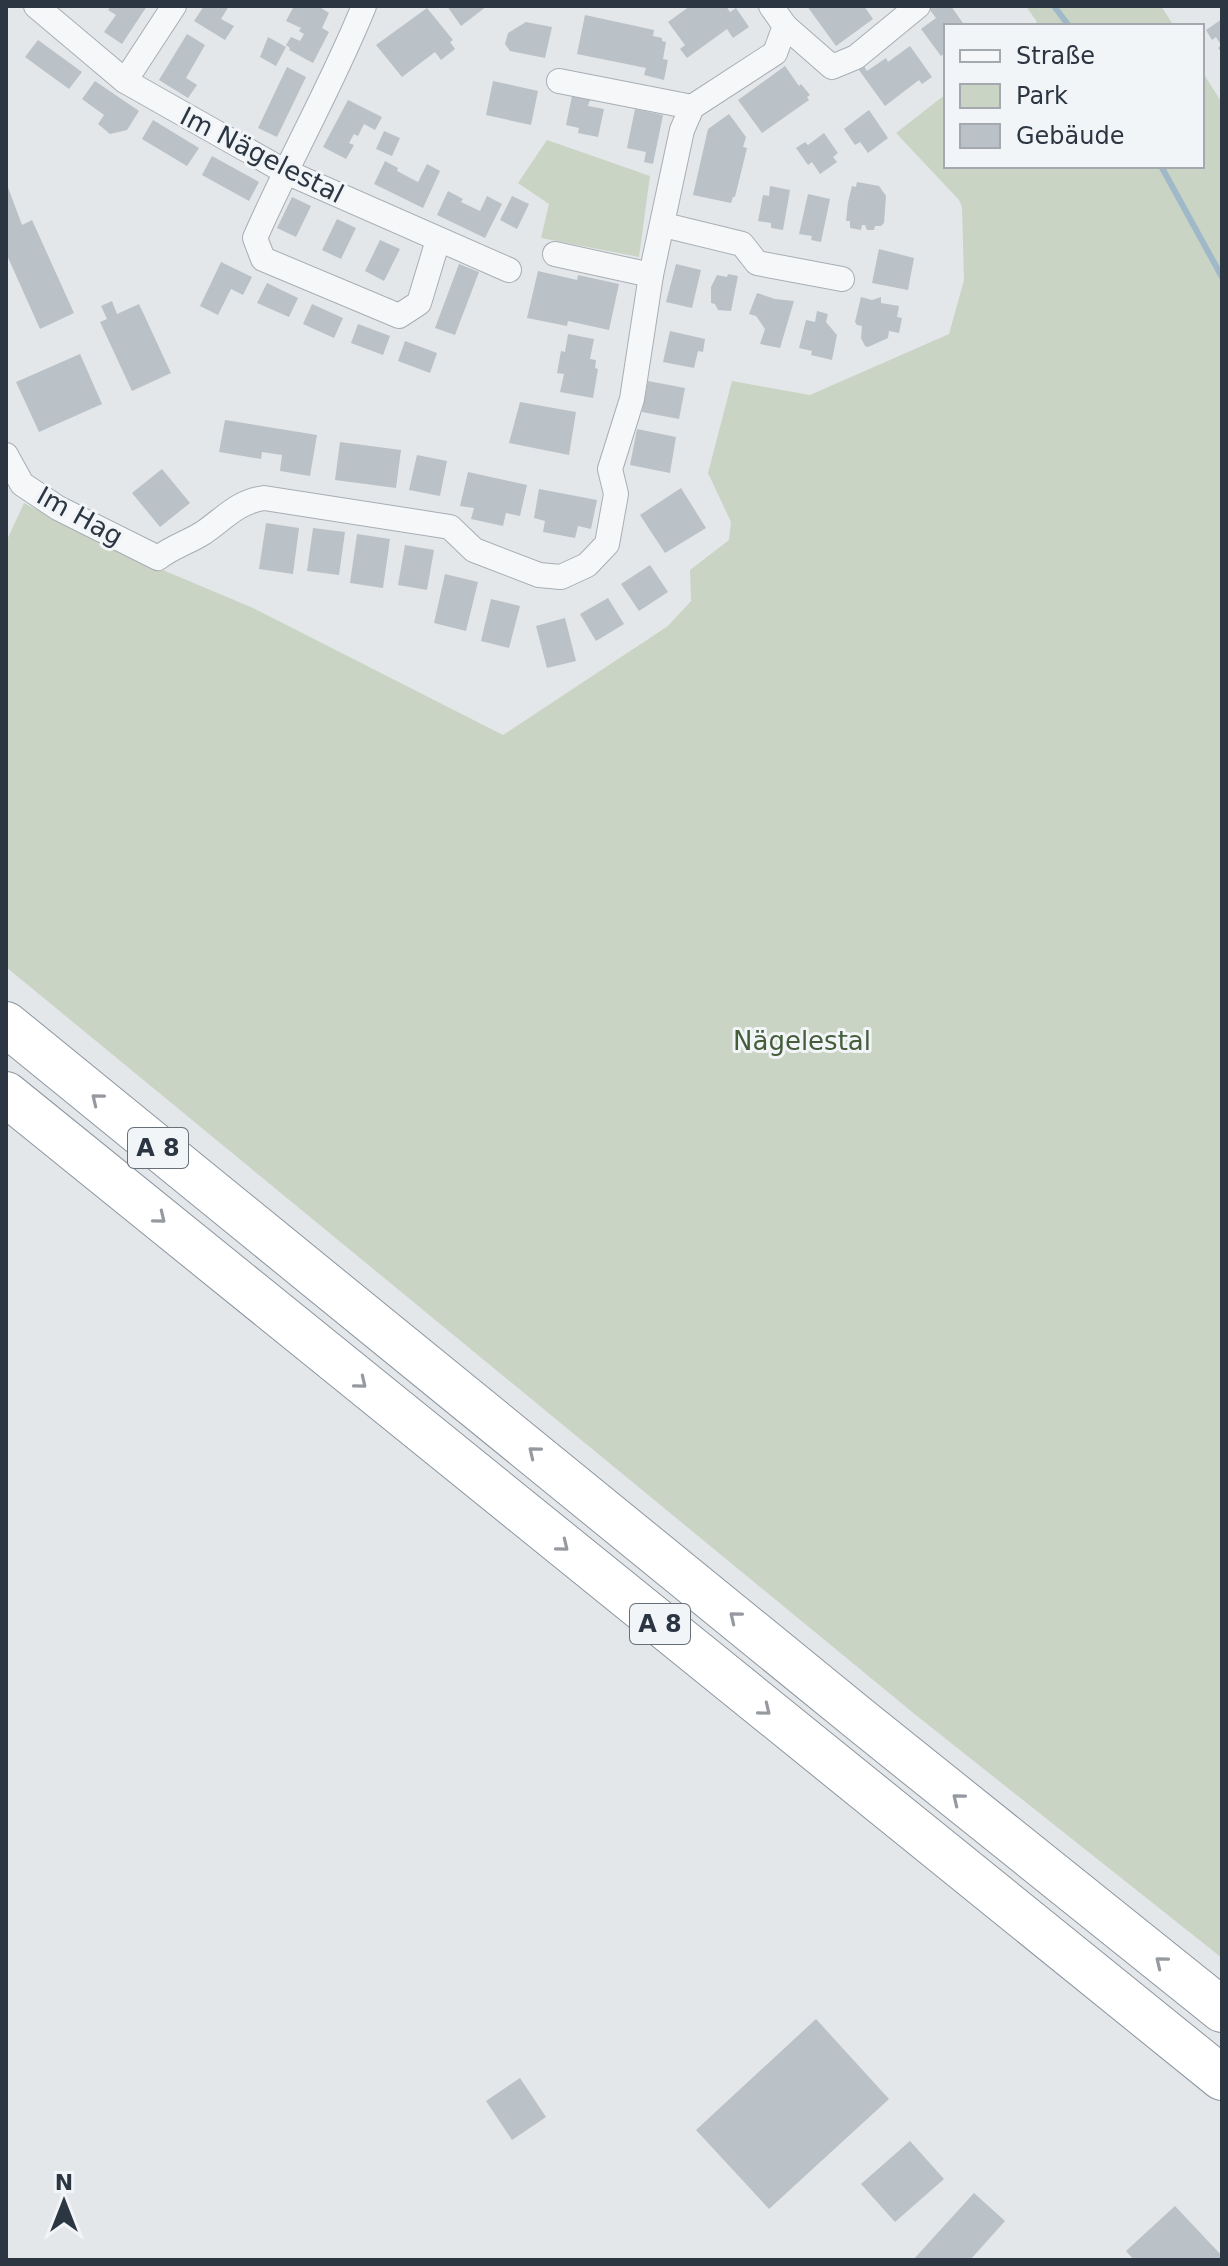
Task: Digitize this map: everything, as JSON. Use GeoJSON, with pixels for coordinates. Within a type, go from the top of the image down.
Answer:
{"type":"FeatureCollection","features":[{"type":"Feature","properties":{"kind":"highway","name":"A 8"},"geometry":{"type":"LineString","coordinates":[[6,1024],[863,1722],[1222,2010]]}},
{"type":"Feature","properties":{"kind":"highway","name":"A 8"},"geometry":{"type":"LineString","coordinates":[[6,1094],[1222,2078]]}},
{"type":"Feature","properties":{"kind":"street","name":"Im Nägelestal"},"geometry":{"type":"LineString","coordinates":[[36,6],[125,81],[284,171],[509,270]]}},
{"type":"Feature","properties":{"kind":"street"},"geometry":{"type":"LineString","coordinates":[[125,81],[174,6]]}},
{"type":"Feature","properties":{"kind":"street"},"geometry":{"type":"LineString","coordinates":[[364,6],[255,238],[263,259],[399,316],[419,303],[438,240]]}},
{"type":"Feature","properties":{"kind":"street"},"geometry":{"type":"LineString","coordinates":[[778,16],[832,67],[856,57],[918,6]]}},
{"type":"Feature","properties":{"kind":"street"},"geometry":{"type":"LineString","coordinates":[[555,254],[651,275],[682,130],[692,107],[775,53],[778,16]]}},
{"type":"Feature","properties":{"kind":"street"},"geometry":{"type":"LineString","coordinates":[[559,81],[692,107]]}},
{"type":"Feature","properties":{"kind":"street"},"geometry":{"type":"LineString","coordinates":[[664,225],[742,244],[757,263],[842,279]]}},
{"type":"Feature","properties":{"kind":"street","name":"Im Hag"},"geometry":{"type":"LineString","coordinates":[[6,455],[22,484],[58,508],[158,558],[201,535],[246,501],[264,498],[450,527],[474,550],[516,568],[561,577],[587,565],[607,544],[616,494],[610,469],[632,399],[651,275]]}},
{"type":"Feature","properties":{"kind":"green space"},"geometry":{"type":"Polygon","coordinates":[[[1026,6],[1161,6],[1173,24],[1035,24],[1037,22],[1026,6]]]}},
{"type":"Feature","properties":{"kind":"green space","name":"Nägelestal"},"geometry":{"type":"Polygon","coordinates":[[[1204,74],[1222,103],[1222,1958],[917,1716],[6,967],[6,542],[24,503],[113,549],[253,608],[503,735],[668,626],[691,601],[690,570],[729,540],[731,522],[708,473],[732,381],[810,395],[949,334],[964,280],[962,207],[959,200],[896,133],[944,96],[944,168],[1204,168],[1204,74]]]}},
{"type":"Feature","properties":{"kind":"green space"},"geometry":{"type":"Polygon","coordinates":[[[547,140],[650,176],[639,257],[541,238],[549,204],[518,183],[547,140]]]}},
{"type":"Feature","properties":{"kind":"building"},"geometry":{"type":"Polygon","coordinates":[[[111,6],[147,6],[122,44],[104,32],[116,15],[108,10],[111,6]]]}},
{"type":"Feature","properties":{"kind":"building"},"geometry":{"type":"Polygon","coordinates":[[[204,6],[229,6],[221,19],[234,26],[225,40],[194,21],[204,6]]]}},
{"type":"Feature","properties":{"kind":"building"},"geometry":{"type":"Polygon","coordinates":[[[294,6],[318,6],[329,13],[322,28],[329,32],[313,63],[289,50],[286,45],[291,37],[300,41],[304,34],[299,31],[301,28],[286,21],[294,6]]]}},
{"type":"Feature","properties":{"kind":"building"},"geometry":{"type":"Polygon","coordinates":[[[447,6],[487,6],[461,26],[447,6]]]}},
{"type":"Feature","properties":{"kind":"building"},"geometry":{"type":"Polygon","coordinates":[[[690,6],[726,6],[730,12],[736,8],[749,27],[733,38],[727,29],[687,58],[680,49],[685,45],[668,22],[690,6]]]}},
{"type":"Feature","properties":{"kind":"building"},"geometry":{"type":"Polygon","coordinates":[[[807,6],[864,6],[873,19],[836,46],[807,6]]]}},
{"type":"Feature","properties":{"kind":"building"},"geometry":{"type":"Polygon","coordinates":[[[927,6],[951,6],[964,24],[944,24],[944,54],[941,56],[921,29],[936,18],[927,6]]]}},
{"type":"Feature","properties":{"kind":"building"},"geometry":{"type":"Polygon","coordinates":[[[427,8],[453,40],[450,42],[455,49],[441,60],[435,52],[402,77],[376,45],[427,8]]]}},
{"type":"Feature","properties":{"kind":"building"},"geometry":{"type":"Polygon","coordinates":[[[585,15],[654,30],[653,36],[666,42],[663,59],[668,60],[664,80],[644,75],[646,68],[577,54],[585,15]]]}},
{"type":"Feature","properties":{"kind":"building"},"geometry":{"type":"Polygon","coordinates":[[[1222,19],[1222,53],[1216,37],[1212,40],[1206,30],[1222,19]]]}},
{"type":"Feature","properties":{"kind":"building"},"geometry":{"type":"Polygon","coordinates":[[[526,22],[552,27],[545,58],[510,51],[505,44],[508,33],[526,22]]]}},
{"type":"Feature","properties":{"kind":"building"},"geometry":{"type":"Polygon","coordinates":[[[187,34],[205,45],[186,78],[197,85],[188,98],[159,80],[187,34]]]}},
{"type":"Feature","properties":{"kind":"building"},"geometry":{"type":"Polygon","coordinates":[[[268,37],[286,47],[276,66],[260,57],[268,37]]]}},
{"type":"Feature","properties":{"kind":"building"},"geometry":{"type":"Polygon","coordinates":[[[38,40],[82,72],[69,89],[25,57],[38,40]]]}},
{"type":"Feature","properties":{"kind":"building"},"geometry":{"type":"Polygon","coordinates":[[[910,46],[932,77],[922,84],[919,80],[885,106],[859,70],[864,66],[867,71],[886,58],[888,62],[910,46]]]}},
{"type":"Feature","properties":{"kind":"building"},"geometry":{"type":"Polygon","coordinates":[[[785,66],[799,86],[801,84],[810,95],[807,97],[809,100],[762,133],[738,100],[785,66]]]}},
{"type":"Feature","properties":{"kind":"building"},"geometry":{"type":"Polygon","coordinates":[[[287,67],[306,77],[277,137],[258,128],[287,67]]]}},
{"type":"Feature","properties":{"kind":"building"},"geometry":{"type":"Polygon","coordinates":[[[95,81],[139,111],[127,130],[110,134],[98,124],[104,115],[82,99],[95,81]]]}},
{"type":"Feature","properties":{"kind":"building"},"geometry":{"type":"Polygon","coordinates":[[[493,81],[538,91],[531,125],[486,115],[493,81]]]}},
{"type":"Feature","properties":{"kind":"building"},"geometry":{"type":"Polygon","coordinates":[[[572,96],[590,100],[588,106],[604,109],[598,137],[578,133],[579,128],[566,125],[572,96]]]}},
{"type":"Feature","properties":{"kind":"building"},"geometry":{"type":"Polygon","coordinates":[[[348,100],[382,117],[375,130],[364,124],[358,136],[354,134],[349,143],[354,145],[346,159],[323,147],[348,100]]]}},
{"type":"Feature","properties":{"kind":"building"},"geometry":{"type":"Polygon","coordinates":[[[635,109],[663,115],[653,164],[644,162],[646,152],[627,148],[635,109]]]}},
{"type":"Feature","properties":{"kind":"building"},"geometry":{"type":"Polygon","coordinates":[[[869,110],[888,138],[868,153],[860,142],[855,145],[844,129],[869,110]]]}},
{"type":"Feature","properties":{"kind":"building"},"geometry":{"type":"Polygon","coordinates":[[[729,114],[746,137],[743,147],[747,148],[731,203],[693,195],[708,129],[729,114]]]}},
{"type":"Feature","properties":{"kind":"building"},"geometry":{"type":"Polygon","coordinates":[[[153,120],[199,148],[187,166],[142,139],[153,120]]]}},
{"type":"Feature","properties":{"kind":"building"},"geometry":{"type":"Polygon","coordinates":[[[384,131],[400,138],[392,156],[376,149],[384,131]]]}},
{"type":"Feature","properties":{"kind":"building"},"geometry":{"type":"Polygon","coordinates":[[[824,133],[838,153],[833,157],[837,162],[820,174],[812,162],[808,165],[796,148],[805,142],[808,145],[824,133]]]}},
{"type":"Feature","properties":{"kind":"building"},"geometry":{"type":"Polygon","coordinates":[[[212,156],[259,182],[249,201],[202,175],[212,156]]]}},
{"type":"Feature","properties":{"kind":"building"},"geometry":{"type":"Polygon","coordinates":[[[385,161],[418,182],[427,164],[440,171],[423,208],[374,184],[385,161]]]}},
{"type":"Feature","properties":{"kind":"building"},"geometry":{"type":"Polygon","coordinates":[[[6,182],[22,225],[32,220],[74,313],[40,329],[6,253],[6,182]]]}},
{"type":"Feature","properties":{"kind":"building"},"geometry":{"type":"Polygon","coordinates":[[[857,182],[879,186],[886,196],[884,223],[875,226],[874,230],[867,230],[865,225],[861,230],[850,228],[850,221],[846,221],[852,186],[856,187],[857,182]]]}},
{"type":"Feature","properties":{"kind":"building"},"geometry":{"type":"Polygon","coordinates":[[[770,186],[790,190],[783,230],[771,228],[771,223],[758,221],[763,195],[769,196],[770,186]]]}},
{"type":"Feature","properties":{"kind":"building"},"geometry":{"type":"Polygon","coordinates":[[[448,191],[463,199],[461,202],[480,211],[487,196],[502,204],[485,238],[437,215],[448,191]]]}},
{"type":"Feature","properties":{"kind":"building"},"geometry":{"type":"Polygon","coordinates":[[[808,194],[830,199],[821,242],[811,240],[812,236],[799,234],[808,194]]]}},
{"type":"Feature","properties":{"kind":"building"},"geometry":{"type":"Polygon","coordinates":[[[512,196],[529,204],[517,229],[500,220],[512,196]]]}},
{"type":"Feature","properties":{"kind":"building"},"geometry":{"type":"Polygon","coordinates":[[[292,197],[311,206],[296,237],[277,228],[292,197]]]}},
{"type":"Feature","properties":{"kind":"building"},"geometry":{"type":"Polygon","coordinates":[[[337,219],[356,228],[341,259],[322,250],[337,219]]]}},
{"type":"Feature","properties":{"kind":"building"},"geometry":{"type":"Polygon","coordinates":[[[380,240],[400,249],[384,281],[365,271],[380,240]]]}},
{"type":"Feature","properties":{"kind":"building"},"geometry":{"type":"Polygon","coordinates":[[[879,249],[914,258],[908,290],[872,283],[879,249]]]}},
{"type":"Feature","properties":{"kind":"building"},"geometry":{"type":"Polygon","coordinates":[[[221,262],[252,277],[243,295],[231,289],[218,315],[200,306],[221,262]]]}},
{"type":"Feature","properties":{"kind":"building"},"geometry":{"type":"Polygon","coordinates":[[[459,264],[479,272],[455,335],[435,328],[459,264]]]}},
{"type":"Feature","properties":{"kind":"building"},"geometry":{"type":"Polygon","coordinates":[[[676,264],[701,270],[692,308],[666,302],[676,264]]]}},
{"type":"Feature","properties":{"kind":"building"},"geometry":{"type":"Polygon","coordinates":[[[538,271],[577,280],[578,275],[619,284],[609,330],[568,321],[567,326],[527,318],[538,271]]]}},
{"type":"Feature","properties":{"kind":"building"},"geometry":{"type":"Polygon","coordinates":[[[728,274],[738,276],[731,311],[718,310],[711,303],[711,287],[717,275],[727,277],[728,274]]]}},
{"type":"Feature","properties":{"kind":"building"},"geometry":{"type":"Polygon","coordinates":[[[267,283],[298,298],[289,317],[257,303],[267,283]]]}},
{"type":"Feature","properties":{"kind":"building"},"geometry":{"type":"Polygon","coordinates":[[[757,293],[794,301],[780,348],[760,344],[765,329],[756,316],[749,314],[757,293]]]}},
{"type":"Feature","properties":{"kind":"building"},"geometry":{"type":"Polygon","coordinates":[[[861,297],[872,300],[881,297],[881,303],[899,306],[897,317],[902,318],[899,333],[889,331],[888,338],[865,346],[861,338],[862,326],[855,322],[861,297]]]}},
{"type":"Feature","properties":{"kind":"building"},"geometry":{"type":"Polygon","coordinates":[[[112,301],[117,314],[139,304],[171,373],[132,391],[100,322],[107,319],[101,306],[112,301]]]}},
{"type":"Feature","properties":{"kind":"building"},"geometry":{"type":"Polygon","coordinates":[[[312,304],[343,318],[334,338],[303,324],[312,304]]]}},
{"type":"Feature","properties":{"kind":"building"},"geometry":{"type":"Polygon","coordinates":[[[817,311],[828,314],[826,322],[837,335],[832,360],[811,355],[812,351],[799,348],[806,320],[815,322],[817,311]]]}},
{"type":"Feature","properties":{"kind":"building"},"geometry":{"type":"Polygon","coordinates":[[[358,324],[390,336],[383,355],[351,343],[358,324]]]}},
{"type":"Feature","properties":{"kind":"building"},"geometry":{"type":"Polygon","coordinates":[[[670,331],[705,339],[703,352],[698,351],[694,368],[663,362],[670,331]]]}},
{"type":"Feature","properties":{"kind":"building"},"geometry":{"type":"Polygon","coordinates":[[[568,334],[594,339],[590,359],[596,360],[595,368],[598,369],[593,398],[560,392],[564,374],[557,373],[568,334]]]}},
{"type":"Feature","properties":{"kind":"building"},"geometry":{"type":"Polygon","coordinates":[[[405,341],[437,353],[430,373],[398,361],[405,341]]]}},
{"type":"Feature","properties":{"kind":"building"},"geometry":{"type":"Polygon","coordinates":[[[80,354],[102,404],[39,432],[16,382],[80,354]]]}},
{"type":"Feature","properties":{"kind":"building"},"geometry":{"type":"Polygon","coordinates":[[[648,381],[685,388],[679,419],[642,412],[648,381]]]}},
{"type":"Feature","properties":{"kind":"building"},"geometry":{"type":"Polygon","coordinates":[[[520,402],[576,412],[569,455],[509,443],[520,402]]]}},
{"type":"Feature","properties":{"kind":"building"},"geometry":{"type":"Polygon","coordinates":[[[225,420],[317,435],[310,476],[280,471],[282,455],[262,452],[261,459],[219,452],[225,420]]]}},
{"type":"Feature","properties":{"kind":"building"},"geometry":{"type":"Polygon","coordinates":[[[637,429],[676,437],[670,473],[630,465],[637,429]]]}},
{"type":"Feature","properties":{"kind":"building"},"geometry":{"type":"Polygon","coordinates":[[[340,442],[401,450],[396,488],[335,480],[340,442]]]}},
{"type":"Feature","properties":{"kind":"building"},"geometry":{"type":"Polygon","coordinates":[[[417,455],[447,461],[440,496],[409,490],[417,455]]]}},
{"type":"Feature","properties":{"kind":"building"},"geometry":{"type":"Polygon","coordinates":[[[162,469],[190,503],[160,527],[132,493],[162,469]]]}},
{"type":"Feature","properties":{"kind":"building"},"geometry":{"type":"Polygon","coordinates":[[[468,472],[527,485],[520,516],[506,513],[503,526],[471,519],[474,508],[460,506],[468,472]]]}},
{"type":"Feature","properties":{"kind":"building"},"geometry":{"type":"Polygon","coordinates":[[[681,488],[706,528],[665,553],[640,515],[681,488]]]}},
{"type":"Feature","properties":{"kind":"building"},"geometry":{"type":"Polygon","coordinates":[[[539,489],[597,500],[591,529],[578,526],[575,538],[543,532],[545,521],[534,518],[539,489]]]}},
{"type":"Feature","properties":{"kind":"building"},"geometry":{"type":"Polygon","coordinates":[[[266,523],[299,528],[293,574],[259,569],[266,523]]]}},
{"type":"Feature","properties":{"kind":"building"},"geometry":{"type":"Polygon","coordinates":[[[313,528],[345,532],[339,575],[307,571],[313,528]]]}},
{"type":"Feature","properties":{"kind":"building"},"geometry":{"type":"Polygon","coordinates":[[[357,534],[390,539],[383,588],[350,583],[357,534]]]}},
{"type":"Feature","properties":{"kind":"building"},"geometry":{"type":"Polygon","coordinates":[[[405,545],[434,550],[427,590],[398,585],[405,545]]]}},
{"type":"Feature","properties":{"kind":"building"},"geometry":{"type":"Polygon","coordinates":[[[650,565],[668,592],[639,611],[621,584],[650,565]]]}},
{"type":"Feature","properties":{"kind":"building"},"geometry":{"type":"Polygon","coordinates":[[[445,574],[478,582],[466,631],[434,623],[445,574]]]}},
{"type":"Feature","properties":{"kind":"building"},"geometry":{"type":"Polygon","coordinates":[[[608,598],[624,624],[596,641],[580,614],[608,598]]]}},
{"type":"Feature","properties":{"kind":"building"},"geometry":{"type":"Polygon","coordinates":[[[491,599],[520,606],[509,648],[481,641],[491,599]]]}},
{"type":"Feature","properties":{"kind":"building"},"geometry":{"type":"Polygon","coordinates":[[[565,618],[576,661],[547,668],[536,626],[565,618]]]}},
{"type":"Feature","properties":{"kind":"building"},"geometry":{"type":"Polygon","coordinates":[[[816,2019],[889,2099],[769,2209],[696,2130],[816,2019]]]}},
{"type":"Feature","properties":{"kind":"building"},"geometry":{"type":"Polygon","coordinates":[[[520,2078],[546,2117],[512,2140],[486,2101],[520,2078]]]}},
{"type":"Feature","properties":{"kind":"building"},"geometry":{"type":"Polygon","coordinates":[[[910,2141],[944,2179],[895,2222],[861,2184],[910,2141]]]}},
{"type":"Feature","properties":{"kind":"building"},"geometry":{"type":"Polygon","coordinates":[[[974,2193],[1005,2221],[970,2260],[913,2260],[974,2193]]]}},
{"type":"Feature","properties":{"kind":"building"},"geometry":{"type":"Polygon","coordinates":[[[1175,2206],[1222,2256],[1222,2260],[1134,2260],[1126,2251],[1175,2206]]]}},
{"type":"Feature","properties":{"kind":"waterway"},"geometry":{"type":"LineString","coordinates":[[1054,6],[1068,24]]}},
{"type":"Feature","properties":{"kind":"waterway"},"geometry":{"type":"LineString","coordinates":[[1162,168],[1222,277]]}}]}
